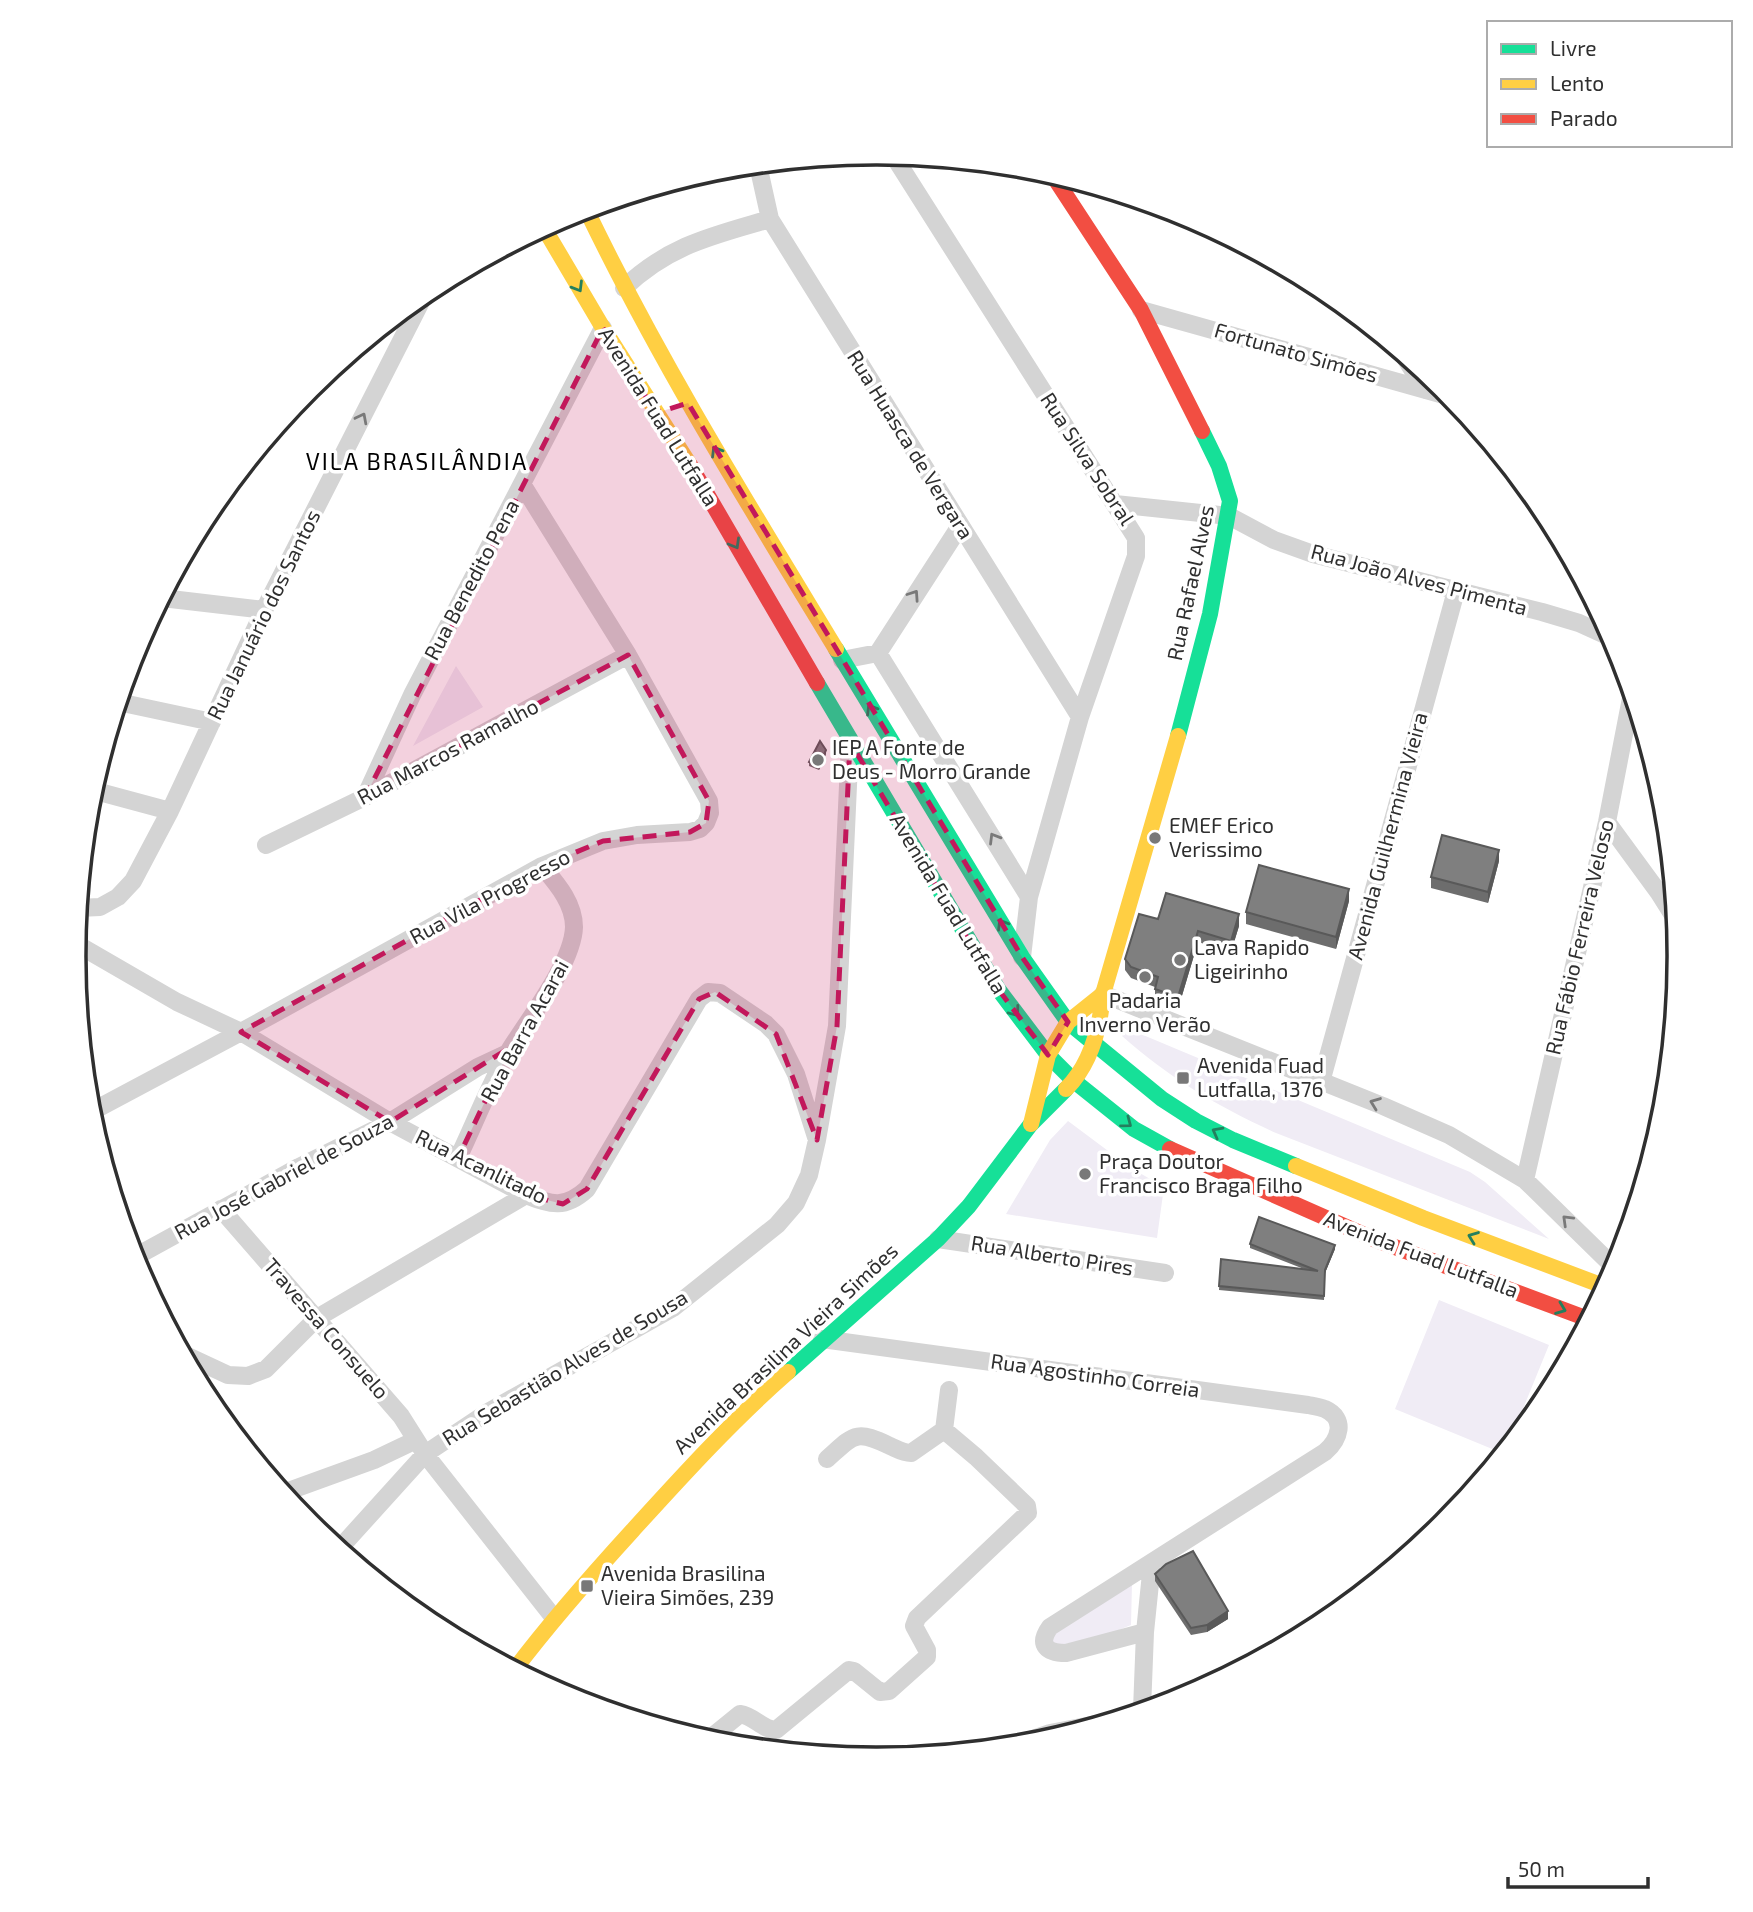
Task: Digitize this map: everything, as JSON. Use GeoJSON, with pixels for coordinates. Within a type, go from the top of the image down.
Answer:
{"type":"FeatureCollection","features":[{"type":"Feature","properties":{"kind":"main road","name":"Rua Rafael Alves"},"geometry":{"type":"LineString","coordinates":[[1060,187],[1140,310],[1219,466],[1230,501],[1210,614],[1175,748],[1103,994]]}},
{"type":"Feature","properties":{"kind":"main road","name":"Avenida Fuad Lutfalla"},"geometry":{"type":"LineString","coordinates":[[591,219],[624,288],[688,403],[1022,957],[1068,1022],[1162,1099],[1233,1140],[1423,1218],[1596,1284]]}},
{"type":"Feature","properties":{"kind":"main road","name":"Avenida Fuad Lutfalla"},"geometry":{"type":"LineString","coordinates":[[549,237],[687,461],[850,742],[998,989],[1048,1055],[1074,1081],[1134,1129],[1175,1152],[1376,1240],[1580,1317]]}},
{"type":"Feature","properties":{"kind":"main road"},"geometry":{"type":"LineString","coordinates":[[546,238],[553,245]]}},
{"type":"Feature","properties":{"kind":"main road"},"geometry":{"type":"LineString","coordinates":[[655,411],[674,412],[688,403]]}},
{"type":"Feature","properties":{"kind":"main road","name":"Avenida Brasilina Vieira Simões"},"geometry":{"type":"LineString","coordinates":[[1031,1124],[1048,1055],[1068,1022],[1103,994]]}},
{"type":"Feature","properties":{"kind":"main road","name":"Avenida Brasilina Vieira Simões"},"geometry":{"type":"LineString","coordinates":[[521,1662],[554,1618],[694,1462],[822,1339],[938,1239],[969,1206],[1031,1124],[1074,1081],[1094,1045],[1101,1021],[1103,994]]}},
{"type":"Feature","properties":{"kind":"street","name":"Rua Silva Sobral"},"geometry":{"type":"LineString","coordinates":[[900,166],[1132,529],[1137,547],[1080,718],[1029,897],[1022,957]]}},
{"type":"Feature","properties":{"kind":"street","name":"Rua Huasca de Vergara"},"geometry":{"type":"LineString","coordinates":[[760,174],[770,219],[1080,718]]}},
{"type":"Feature","properties":{"kind":"street"},"geometry":{"type":"LineString","coordinates":[[624,288],[640,272],[667,254],[699,240],[770,219]]}},
{"type":"Feature","properties":{"kind":"street","name":"Fortunato Simões"},"geometry":{"type":"LineString","coordinates":[[1140,310],[1430,391]]}},
{"type":"Feature","properties":{"kind":"street","name":"Rua Januário dos Santos"},"geometry":{"type":"LineString","coordinates":[[87,908],[100,907],[118,897],[133,881],[170,811],[264,610],[414,315]]}},
{"type":"Feature","properties":{"kind":"street","name":"Rua Benedito Pena"},"geometry":{"type":"LineString","coordinates":[[365,797],[412,695],[603,328]]}},
{"type":"Feature","properties":{"kind":"street"},"geometry":{"type":"LineString","coordinates":[[1420,382],[1425,390]]}},
{"type":"Feature","properties":{"kind":"street","name":"Rua Vila Progresso"},"geometry":{"type":"LineString","coordinates":[[101,1107],[542,866],[603,841],[637,835],[690,832],[700,829],[706,823],[710,813],[709,802],[628,655],[522,484]]}},
{"type":"Feature","properties":{"kind":"street"},"geometry":{"type":"LineString","coordinates":[[1115,504],[1229,516]]}},
{"type":"Feature","properties":{"kind":"street","name":"Rua João Alves Pimenta"},"geometry":{"type":"LineString","coordinates":[[1229,516],[1274,540],[1313,554],[1580,623],[1597,631]]}},
{"type":"Feature","properties":{"kind":"street"},"geometry":{"type":"LineString","coordinates":[[842,660],[878,653],[960,526]]}},
{"type":"Feature","properties":{"kind":"street","name":"Avenida Guilhermina Vieira"},"geometry":{"type":"LineString","coordinates":[[1321,1082],[1456,591]]}},
{"type":"Feature","properties":{"kind":"street"},"geometry":{"type":"LineString","coordinates":[[171,599],[264,610]]}},
{"type":"Feature","properties":{"kind":"street"},"geometry":{"type":"LineString","coordinates":[[878,653],[1029,897]]}},
{"type":"Feature","properties":{"kind":"street","name":"Rua Marcos Ramalho"},"geometry":{"type":"LineString","coordinates":[[266,845],[365,797],[628,655]]}},
{"type":"Feature","properties":{"kind":"street"},"geometry":{"type":"LineString","coordinates":[[127,704],[212,722]]}},
{"type":"Feature","properties":{"kind":"street","name":"Rua Fábio Ferreira Veloso"},"geometry":{"type":"LineString","coordinates":[[1525,1180],[1607,822],[1628,713]]}},
{"type":"Feature","properties":{"kind":"street","name":"Rua Sebastião Alves de Sousa"},"geometry":{"type":"LineString","coordinates":[[420,1447],[673,1308],[767,1233],[796,1203],[809,1175],[837,1026],[850,742]]}},
{"type":"Feature","properties":{"kind":"street"},"geometry":{"type":"LineString","coordinates":[[103,793],[170,811]]}},
{"type":"Feature","properties":{"kind":"street"},"geometry":{"type":"LineString","coordinates":[[1607,822],[1666,904]]}},
{"type":"Feature","properties":{"kind":"street","name":"Rua Barra Acarai"},"geometry":{"type":"LineString","coordinates":[[458,1158],[508,1053],[568,952],[574,928],[570,906],[542,866]]}},
{"type":"Feature","properties":{"kind":"street","name":"Rua Acanlitado"},"geometry":{"type":"LineString","coordinates":[[86,949],[177,1002],[241,1032],[390,1122],[526,1195],[547,1203],[563,1204],[576,1199],[587,1189],[699,999],[708,992],[720,993],[766,1024],[776,1034],[796,1074],[817,1140]]}},
{"type":"Feature","properties":{"kind":"street"},"geometry":{"type":"LineString","coordinates":[[1103,994],[1449,1135],[1525,1180],[1607,1260]]}},
{"type":"Feature","properties":{"kind":"street","name":"Rua José Gabriel de Souza"},"geometry":{"type":"LineString","coordinates":[[143,1252],[390,1122],[478,1067],[508,1053]]}},
{"type":"Feature","properties":{"kind":"street"},"geometry":{"type":"LineString","coordinates":[[198,1361],[228,1375],[248,1376],[266,1369],[317,1318],[526,1195]]}},
{"type":"Feature","properties":{"kind":"street","name":"Travessa Consuelo"},"geometry":{"type":"LineString","coordinates":[[221,1209],[401,1416],[420,1447],[554,1618]]}},
{"type":"Feature","properties":{"kind":"street","name":"Rua Alberto Pires"},"geometry":{"type":"LineString","coordinates":[[938,1239],[1165,1273]]}},
{"type":"Feature","properties":{"kind":"street","name":"Rua Agostinho Correia"},"geometry":{"type":"LineString","coordinates":[[822,1339],[1308,1405],[1326,1409],[1335,1417],[1339,1425],[1335,1444],[1152,1564]]}},
{"type":"Feature","properties":{"kind":"street"},"geometry":{"type":"LineString","coordinates":[[827,1459],[848,1440],[862,1435],[911,1453],[944,1430],[949,1391]]}},
{"type":"Feature","properties":{"kind":"street"},"geometry":{"type":"LineString","coordinates":[[719,1731],[740,1714],[751,1717],[769,1730],[776,1730],[849,1670],[884,1693],[925,1660],[927,1650],[914,1626],[917,1618],[1028,1513],[1027,1506],[944,1430]]}},
{"type":"Feature","properties":{"kind":"street"},"geometry":{"type":"LineString","coordinates":[[294,1490],[374,1460],[420,1447]]}},
{"type":"Feature","properties":{"kind":"street"},"geometry":{"type":"LineString","coordinates":[[345,1541],[420,1447]]}},
{"type":"Feature","properties":{"kind":"street"},"geometry":{"type":"LineString","coordinates":[[1145,1632],[1066,1653],[1053,1653],[1044,1643],[1049,1627],[1152,1564]]}},
{"type":"Feature","properties":{"kind":"street"},"geometry":{"type":"LineString","coordinates":[[1142,1701],[1145,1632],[1152,1564]]}},
{"type":"Feature","properties":{"kind":"highlighted area"},"geometry":{"type":"Polygon","coordinates":[[[603,328],[656,413],[688,403],[1022,957],[1068,1022],[1048,1055],[998,989],[850,742],[837,1026],[817,1140],[776,1034],[715,992],[699,999],[587,1189],[563,1204],[526,1195],[458,1158],[511,1047],[390,1122],[241,1032],[542,866],[603,841],[690,832],[706,823],[709,801],[628,655],[365,797],[603,328]]]}},
{"type":"Feature","properties":{"kind":"shaded area"},"geometry":{"type":"Polygon","coordinates":[[[456,666],[483,707],[413,746],[456,666]]]}},
{"type":"Feature","properties":{"kind":"shaded area"},"geometry":{"type":"Polygon","coordinates":[[[1124,1027],[1470,1172],[1549,1239],[1255,1123],[1215,1102],[1158,1065],[1122,1036],[1124,1027]]]}},
{"type":"Feature","properties":{"kind":"shaded area","name":"Praça Doutor Francisco Braga Filho"},"geometry":{"type":"Polygon","coordinates":[[[1068,1121],[1131,1168],[1164,1187],[1157,1238],[1006,1214],[1050,1140],[1068,1121]]]}},
{"type":"Feature","properties":{"kind":"shaded area"},"geometry":{"type":"Polygon","coordinates":[[[1439,1300],[1549,1345],[1521,1413],[1494,1450],[1395,1409],[1439,1300]]]}},
{"type":"Feature","properties":{"kind":"shaded area"},"geometry":{"type":"Polygon","coordinates":[[[1132,1583],[1131,1625],[1073,1649],[1052,1646],[1051,1632],[1132,1583]]]}},
{"type":"Feature","properties":{"kind":"building","name":"IEP A Fonte de Deus - Morro Grande"},"geometry":{"type":"Polygon","coordinates":[[[820,741],[826,750],[819,766],[809,762],[820,741]]]}},
{"type":"Feature","properties":{"kind":"building"},"geometry":{"type":"Polygon","coordinates":[[[1442,835],[1499,850],[1488,892],[1431,877],[1442,835]]]}},
{"type":"Feature","properties":{"kind":"building"},"geometry":{"type":"Polygon","coordinates":[[[1259,865],[1349,889],[1336,937],[1246,912],[1259,865]]]}},
{"type":"Feature","properties":{"kind":"building"},"geometry":{"type":"Polygon","coordinates":[[[1166,893],[1239,914],[1231,941],[1198,931],[1178,997],[1155,989],[1158,977],[1131,967],[1125,959],[1139,914],[1158,919],[1166,893]]]}},
{"type":"Feature","properties":{"kind":"building"},"geometry":{"type":"Polygon","coordinates":[[[1259,1217],[1335,1245],[1325,1270],[1324,1296],[1219,1286],[1221,1259],[1318,1271],[1250,1244],[1259,1217]]]}},
{"type":"Feature","properties":{"kind":"building"},"geometry":{"type":"Polygon","coordinates":[[[1193,1551],[1228,1611],[1207,1625],[1191,1628],[1155,1574],[1166,1564],[1193,1551]]]}},
{"type":"Feature","properties":{"kind":"traffic: fast"},"geometry":{"type":"LineString","coordinates":[[1178,736],[1210,614],[1230,501],[1219,466],[1202,431]]}},
{"type":"Feature","properties":{"kind":"traffic: fast"},"geometry":{"type":"LineString","coordinates":[[836,649],[1022,957],[1068,1022],[1162,1099],[1196,1121],[1233,1140],[1296,1166]]}},
{"type":"Feature","properties":{"kind":"traffic: fast"},"geometry":{"type":"LineString","coordinates":[[817,683],[998,989],[1048,1055],[1074,1081],[1134,1129],[1170,1149]]}},
{"type":"Feature","properties":{"kind":"traffic: fast"},"geometry":{"type":"LineString","coordinates":[[788,1372],[938,1239],[969,1206],[1031,1124],[1066,1089]]}},
{"type":"Feature","properties":{"kind":"traffic: slow"},"geometry":{"type":"LineString","coordinates":[[591,219],[674,377],[836,649]]}},
{"type":"Feature","properties":{"kind":"traffic: slow"},"geometry":{"type":"LineString","coordinates":[[549,237],[603,328],[690,465]]}},
{"type":"Feature","properties":{"kind":"traffic: slow"},"geometry":{"type":"LineString","coordinates":[[1066,1089],[1082,1069],[1093,1045],[1103,994],[1178,736]]}},
{"type":"Feature","properties":{"kind":"traffic: slow"},"geometry":{"type":"LineString","coordinates":[[1031,1124],[1048,1055],[1068,1022],[1103,994]]}},
{"type":"Feature","properties":{"kind":"traffic: slow"},"geometry":{"type":"LineString","coordinates":[[1296,1166],[1423,1218],[1596,1283]]}},
{"type":"Feature","properties":{"kind":"traffic: slow"},"geometry":{"type":"LineString","coordinates":[[521,1662],[572,1598],[670,1489],[788,1372]]}},
{"type":"Feature","properties":{"kind":"traffic: jam"},"geometry":{"type":"LineString","coordinates":[[1061,187],[1141,310],[1202,431]]}},
{"type":"Feature","properties":{"kind":"traffic: jam"},"geometry":{"type":"LineString","coordinates":[[690,465],[817,683]]}},
{"type":"Feature","properties":{"kind":"traffic: jam"},"geometry":{"type":"LineString","coordinates":[[1170,1149],[1376,1240],[1580,1316]]}},
{"type":"Feature","properties":{"kind":"place","name":"IEP A Fonte de Deus - Morro Grande"},"geometry":{"type":"Point","coordinates":[818,760]}},
{"type":"Feature","properties":{"kind":"place","name":"EMEF Erico Verissimo"},"geometry":{"type":"Point","coordinates":[1155,838]}},
{"type":"Feature","properties":{"kind":"place","name":"Lava Rapido Ligeirinho"},"geometry":{"type":"Point","coordinates":[1180,960]}},
{"type":"Feature","properties":{"kind":"place","name":"Padaria Inverno Verão"},"geometry":{"type":"Point","coordinates":[1145,977]}},
{"type":"Feature","properties":{"kind":"place","name":"Avenida Fuad Lutfalla, 1376"},"geometry":{"type":"Point","coordinates":[1183,1078]}},
{"type":"Feature","properties":{"kind":"place","name":"Praça Doutor Francisco Braga Filho"},"geometry":{"type":"Point","coordinates":[1085,1174]}},
{"type":"Feature","properties":{"kind":"place","name":"Avenida Brasilina Vieira Simões, 239"},"geometry":{"type":"Point","coordinates":[587,1586]}},
{"type":"Feature","properties":{"kind":"district","name":"VILA BRASILÂNDIA"},"geometry":{"type":"Point","coordinates":[417,462]}}]}
